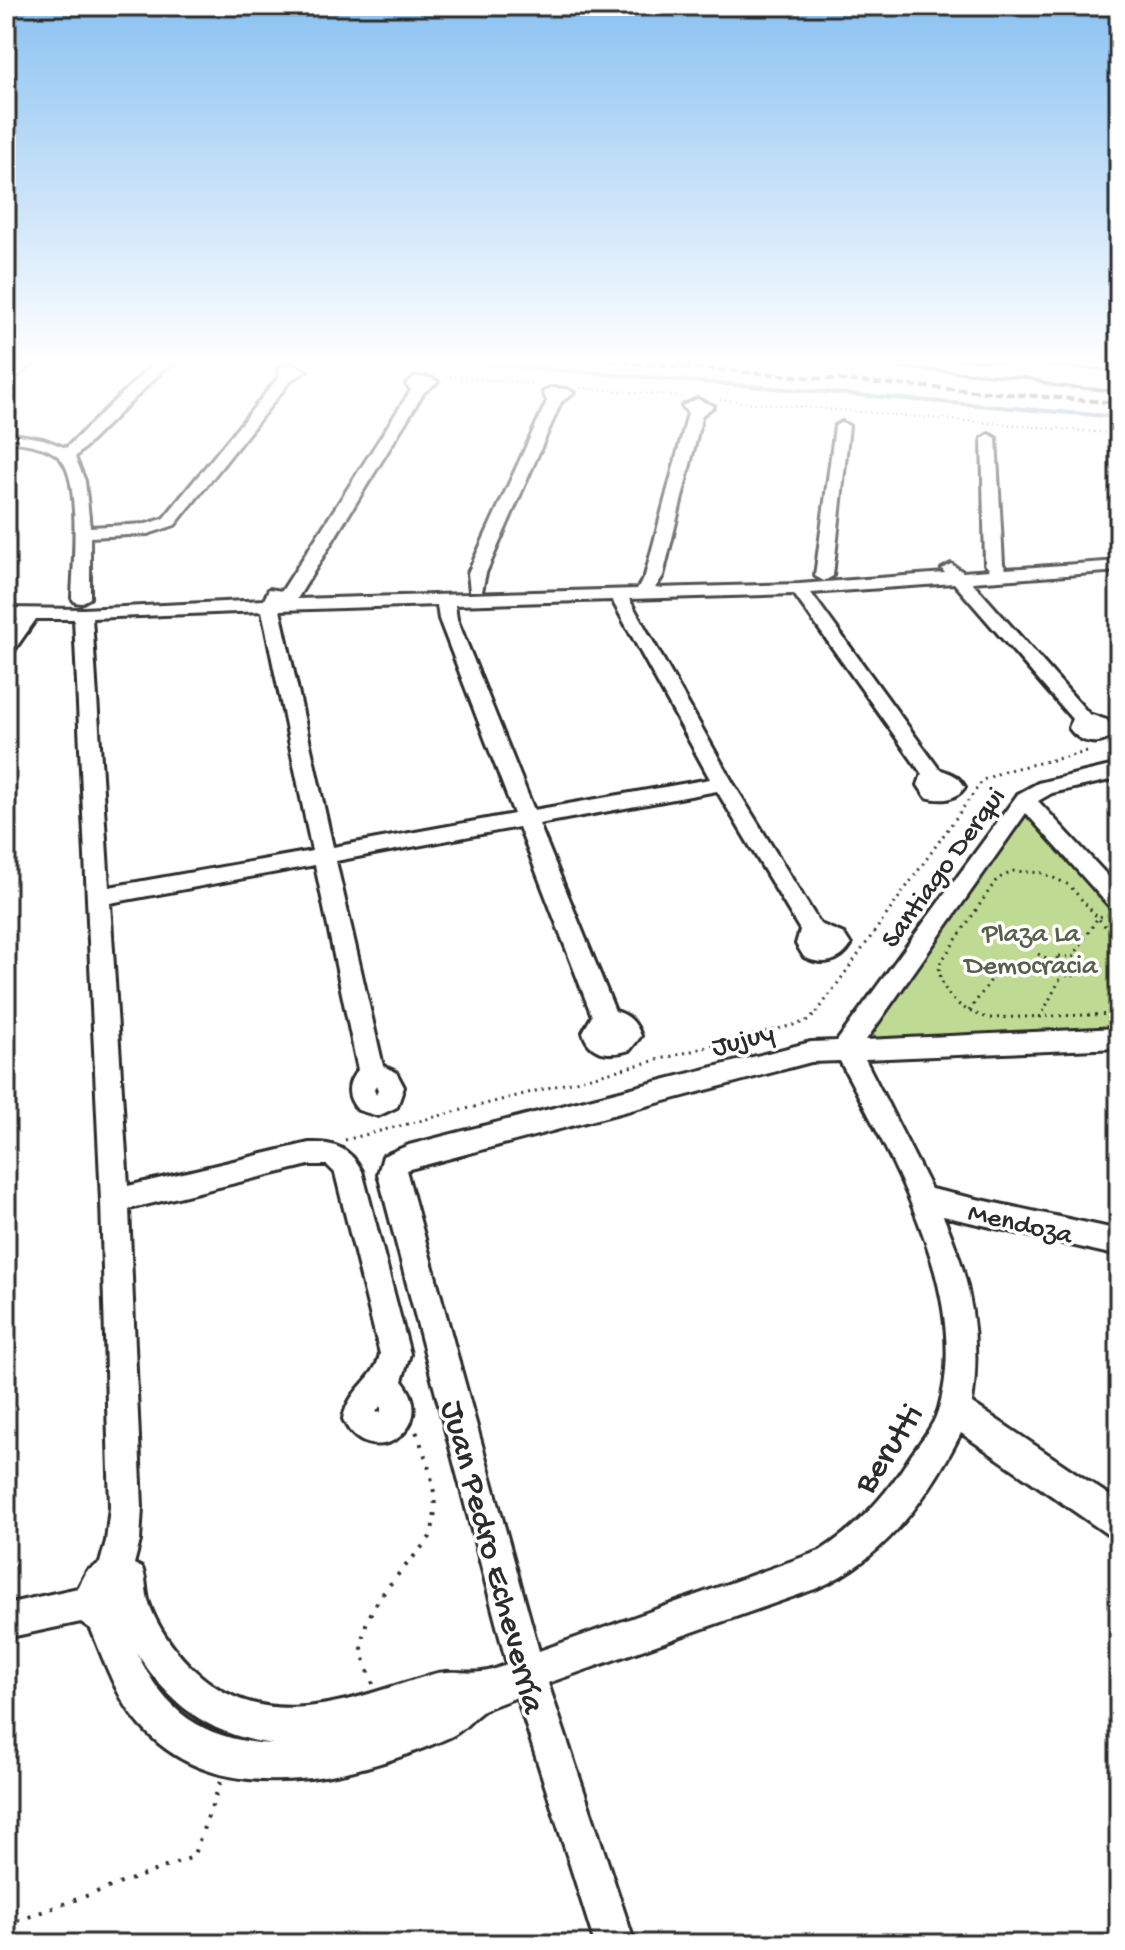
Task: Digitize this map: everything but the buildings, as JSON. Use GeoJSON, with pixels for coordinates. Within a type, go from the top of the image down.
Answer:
{"type":"FeatureCollection","features":[{"type":"Feature","properties":{"kind":"street"},"geometry":{"type":"LineString","coordinates":[[59,452],[67,456],[77,480],[82,532],[115,1201],[126,1507],[123,1541],[109,1599],[125,1670],[164,1724],[190,1743],[234,1758],[272,1763],[319,1759],[370,1748],[447,1720],[476,1693]]}},
{"type":"Feature","properties":{"kind":"street"},"geometry":{"type":"LineString","coordinates":[[67,456],[71,452]]}},
{"type":"Feature","properties":{"kind":"street"},"geometry":{"type":"LineString","coordinates":[[82,532],[148,529],[169,522],[225,452]]}},
{"type":"Feature","properties":{"kind":"street"},"geometry":{"type":"LineString","coordinates":[[372,1074],[270,613],[378,452]]}},
{"type":"Feature","properties":{"kind":"street"},"geometry":{"type":"LineString","coordinates":[[482,591],[477,573],[532,452]]}},
{"type":"Feature","properties":{"kind":"street"},"geometry":{"type":"LineString","coordinates":[[482,591],[618,595],[645,588],[654,576],[685,452]]}},
{"type":"Feature","properties":{"kind":"street"},"geometry":{"type":"LineString","coordinates":[[838,452],[818,582],[932,774]]}},
{"type":"Feature","properties":{"kind":"street"},"geometry":{"type":"LineString","coordinates":[[990,452],[997,569]]}},
{"type":"Feature","properties":{"kind":"street"},"geometry":{"type":"LineString","coordinates":[[7,611],[281,599],[452,596],[482,591],[818,582],[1118,563]]}},
{"type":"Feature","properties":{"kind":"street"},"geometry":{"type":"LineString","coordinates":[[953,573],[1082,718]]}},
{"type":"Feature","properties":{"kind":"street"},"geometry":{"type":"LineString","coordinates":[[618,595],[723,783],[812,930]]}},
{"type":"Feature","properties":{"kind":"street"},"geometry":{"type":"LineString","coordinates":[[452,596],[448,619],[605,1017]]}},
{"type":"Feature","properties":{"kind":"street"},"geometry":{"type":"LineString","coordinates":[[7,611],[30,614],[84,606]]}},
{"type":"Feature","properties":{"kind":"street"},"geometry":{"type":"LineString","coordinates":[[6,648],[30,614]]}},
{"type":"Feature","properties":{"kind":"street","name":"Santiago Derqui"},"geometry":{"type":"LineString","coordinates":[[846,1048],[1025,799],[1045,788],[1119,771]]}},
{"type":"Feature","properties":{"kind":"street"},"geometry":{"type":"LineString","coordinates":[[98,897],[723,783]]}},
{"type":"Feature","properties":{"kind":"street"},"geometry":{"type":"LineString","coordinates":[[1025,799],[1114,908]]}},
{"type":"Feature","properties":{"kind":"street","name":"Jujuy"},"geometry":{"type":"LineString","coordinates":[[393,1164],[409,1156],[811,1052],[846,1048],[1119,1038]]}},
{"type":"Feature","properties":{"kind":"street","name":"Berutti"},"geometry":{"type":"LineString","coordinates":[[476,1693],[815,1572],[840,1560],[873,1535],[906,1492],[955,1410],[961,1358],[958,1318],[948,1271],[923,1199],[846,1048]]}},
{"type":"Feature","properties":{"kind":"street"},"geometry":{"type":"LineString","coordinates":[[115,1201],[309,1154],[330,1153],[343,1160],[395,1354],[394,1367],[385,1384],[362,1403],[359,1419],[369,1429],[382,1430],[396,1422],[399,1414]]}},
{"type":"Feature","properties":{"kind":"street","name":"Juan Pedro Echeverría"},"geometry":{"type":"LineString","coordinates":[[393,1164],[392,1174],[527,1673],[615,1944]]}},
{"type":"Feature","properties":{"kind":"street","name":"Mendoza"},"geometry":{"type":"LineString","coordinates":[[923,1199],[1119,1243]]}},
{"type":"Feature","properties":{"kind":"street"},"geometry":{"type":"LineString","coordinates":[[955,1410],[1119,1522]]}},
{"type":"Feature","properties":{"kind":"street"},"geometry":{"type":"LineString","coordinates":[[6,1621],[109,1599]]}},
{"type":"Feature","properties":{"kind":"street"},"geometry":{"type":"LineString","coordinates":[[109,1599],[186,1692],[228,1716],[265,1724],[307,1726],[381,1710],[438,1691],[476,1693]]}},
{"type":"Feature","properties":{"kind":"path"},"geometry":{"type":"LineString","coordinates":[[330,1153],[342,1141],[354,1136],[805,1022],[815,1015],[983,780],[1004,771],[1090,751]]}},
{"type":"Feature","properties":{"kind":"path"},"geometry":{"type":"LineString","coordinates":[[1119,942],[1060,878],[1029,870],[997,879],[939,965],[938,975],[946,991],[969,1011],[989,1018],[1119,1014]]}},
{"type":"Feature","properties":{"kind":"path"},"geometry":{"type":"LineString","coordinates":[[1073,957],[1098,917],[1114,908]]}},
{"type":"Feature","properties":{"kind":"path"},"geometry":{"type":"LineString","coordinates":[[1038,954],[1053,961]]}},
{"type":"Feature","properties":{"kind":"path"},"geometry":{"type":"LineString","coordinates":[[1063,955],[1073,957],[1083,967],[1082,973],[1075,977],[1062,975],[1053,967],[1053,961],[1063,955]]}},
{"type":"Feature","properties":{"kind":"path"},"geometry":{"type":"LineString","coordinates":[[1028,1041],[1062,975]]}},
{"type":"Feature","properties":{"kind":"path"},"geometry":{"type":"LineString","coordinates":[[969,1011],[991,980]]}},
{"type":"Feature","properties":{"kind":"path"},"geometry":{"type":"LineString","coordinates":[[381,1710],[362,1644],[366,1629],[376,1609],[430,1537],[436,1524],[438,1504],[416,1429],[399,1414]]}},
{"type":"Feature","properties":{"kind":"path"},"geometry":{"type":"LineString","coordinates":[[6,1925],[193,1857],[212,1799],[234,1758]]}},
{"type":"Feature","properties":{"kind":"green space","name":"Plaza La Democracia"},"geometry":{"type":"Polygon","coordinates":[[[1025,813],[1035,816],[1119,910],[1119,1031],[876,1038],[870,1032],[1025,813]]]}}]}
